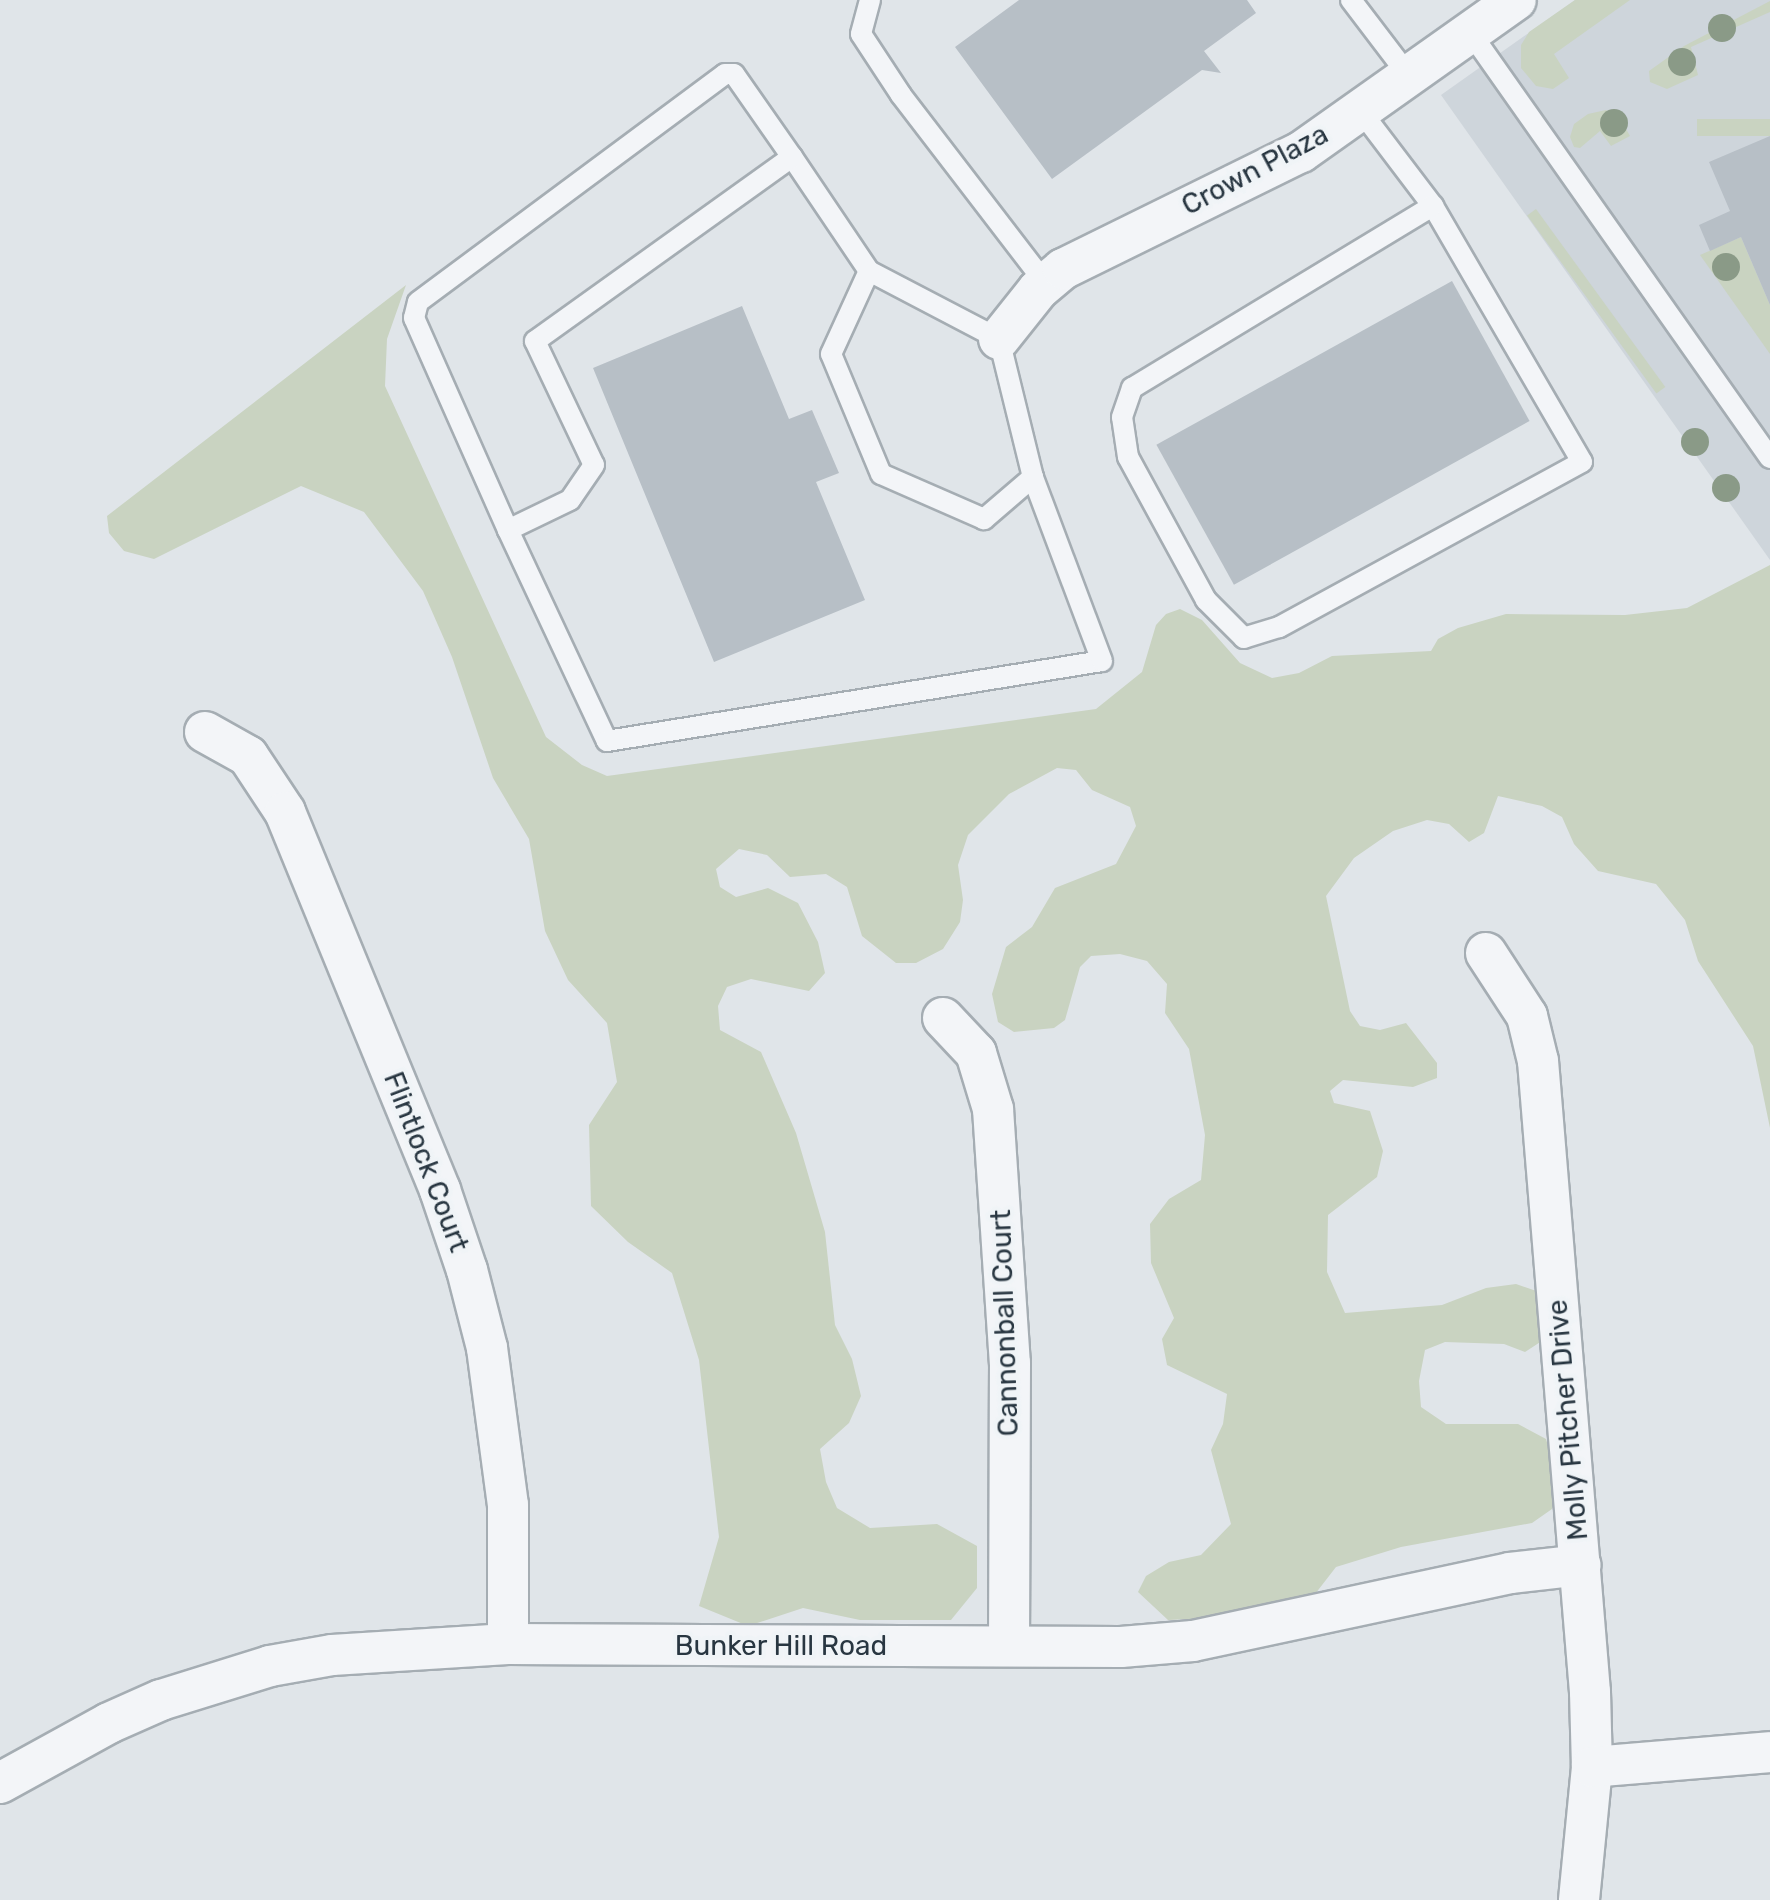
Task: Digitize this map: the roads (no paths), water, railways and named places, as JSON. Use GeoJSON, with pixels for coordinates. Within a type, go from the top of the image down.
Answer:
{"type":"FeatureCollection","features":[{"type":"Feature","properties":{"kind":"street","name":"Crown Plaza"},"geometry":{"type":"LineString","coordinates":[[998,340],[1045,283],[1100,248],[1301,152],[1505,3]]}},
{"type":"Feature","properties":{"kind":"street","name":"Flintlock Court"},"geometry":{"type":"LineString","coordinates":[[205,732],[248,756],[285,812],[440,1190],[467,1270],[490,1365],[508,1506],[508,1644]]}},
{"type":"Feature","properties":{"kind":"street","name":"Molly Pitcher Drive"},"geometry":{"type":"LineString","coordinates":[[1486,954],[1526,1016],[1538,1062],[1580,1565],[1592,1767],[1579,1900]]}},
{"type":"Feature","properties":{"kind":"street","name":"Cannonball Court"},"geometry":{"type":"LineString","coordinates":[[943,1018],[976,1053],[993,1109],[1010,1364],[1009,1644]]}},
{"type":"Feature","properties":{"kind":"street","name":"Bunker Hill Road"},"geometry":{"type":"LineString","coordinates":[[0,1784],[108,1723],[209,1682],[332,1655],[508,1644],[1121,1647],[1193,1641],[1510,1573],[1580,1565]]}},
{"type":"Feature","properties":{"kind":"street"},"geometry":{"type":"LineString","coordinates":[[1592,1767],[1770,1752]]}},
{"type":"Feature","properties":{"kind":"lane"},"geometry":{"type":"LineString","coordinates":[[870,0],[861,34],[901,95],[1045,283]]}},
{"type":"Feature","properties":{"kind":"lane"},"geometry":{"type":"LineString","coordinates":[[1350,0],[1408,76]]}},
{"type":"Feature","properties":{"kind":"lane"},"geometry":{"type":"LineString","coordinates":[[1470,32],[1770,458]]}},
{"type":"Feature","properties":{"kind":"lane"},"geometry":{"type":"LineString","coordinates":[[724,74],[734,74],[868,272],[998,340],[1033,476],[1102,661],[607,742],[414,318],[418,302],[724,74]]}},
{"type":"Feature","properties":{"kind":"lane"},"geometry":{"type":"LineString","coordinates":[[1360,110],[1433,206],[1582,462],[1279,627],[1244,638],[1206,600],[1128,457],[1122,418],[1132,388],[1433,206]]}},
{"type":"Feature","properties":{"kind":"lane"},"geometry":{"type":"LineString","coordinates":[[508,530],[570,500],[594,464],[536,341],[792,157]]}},
{"type":"Feature","properties":{"kind":"lane"},"geometry":{"type":"LineString","coordinates":[[868,272],[830,354],[881,474],[984,519],[1033,476]]}}]}
